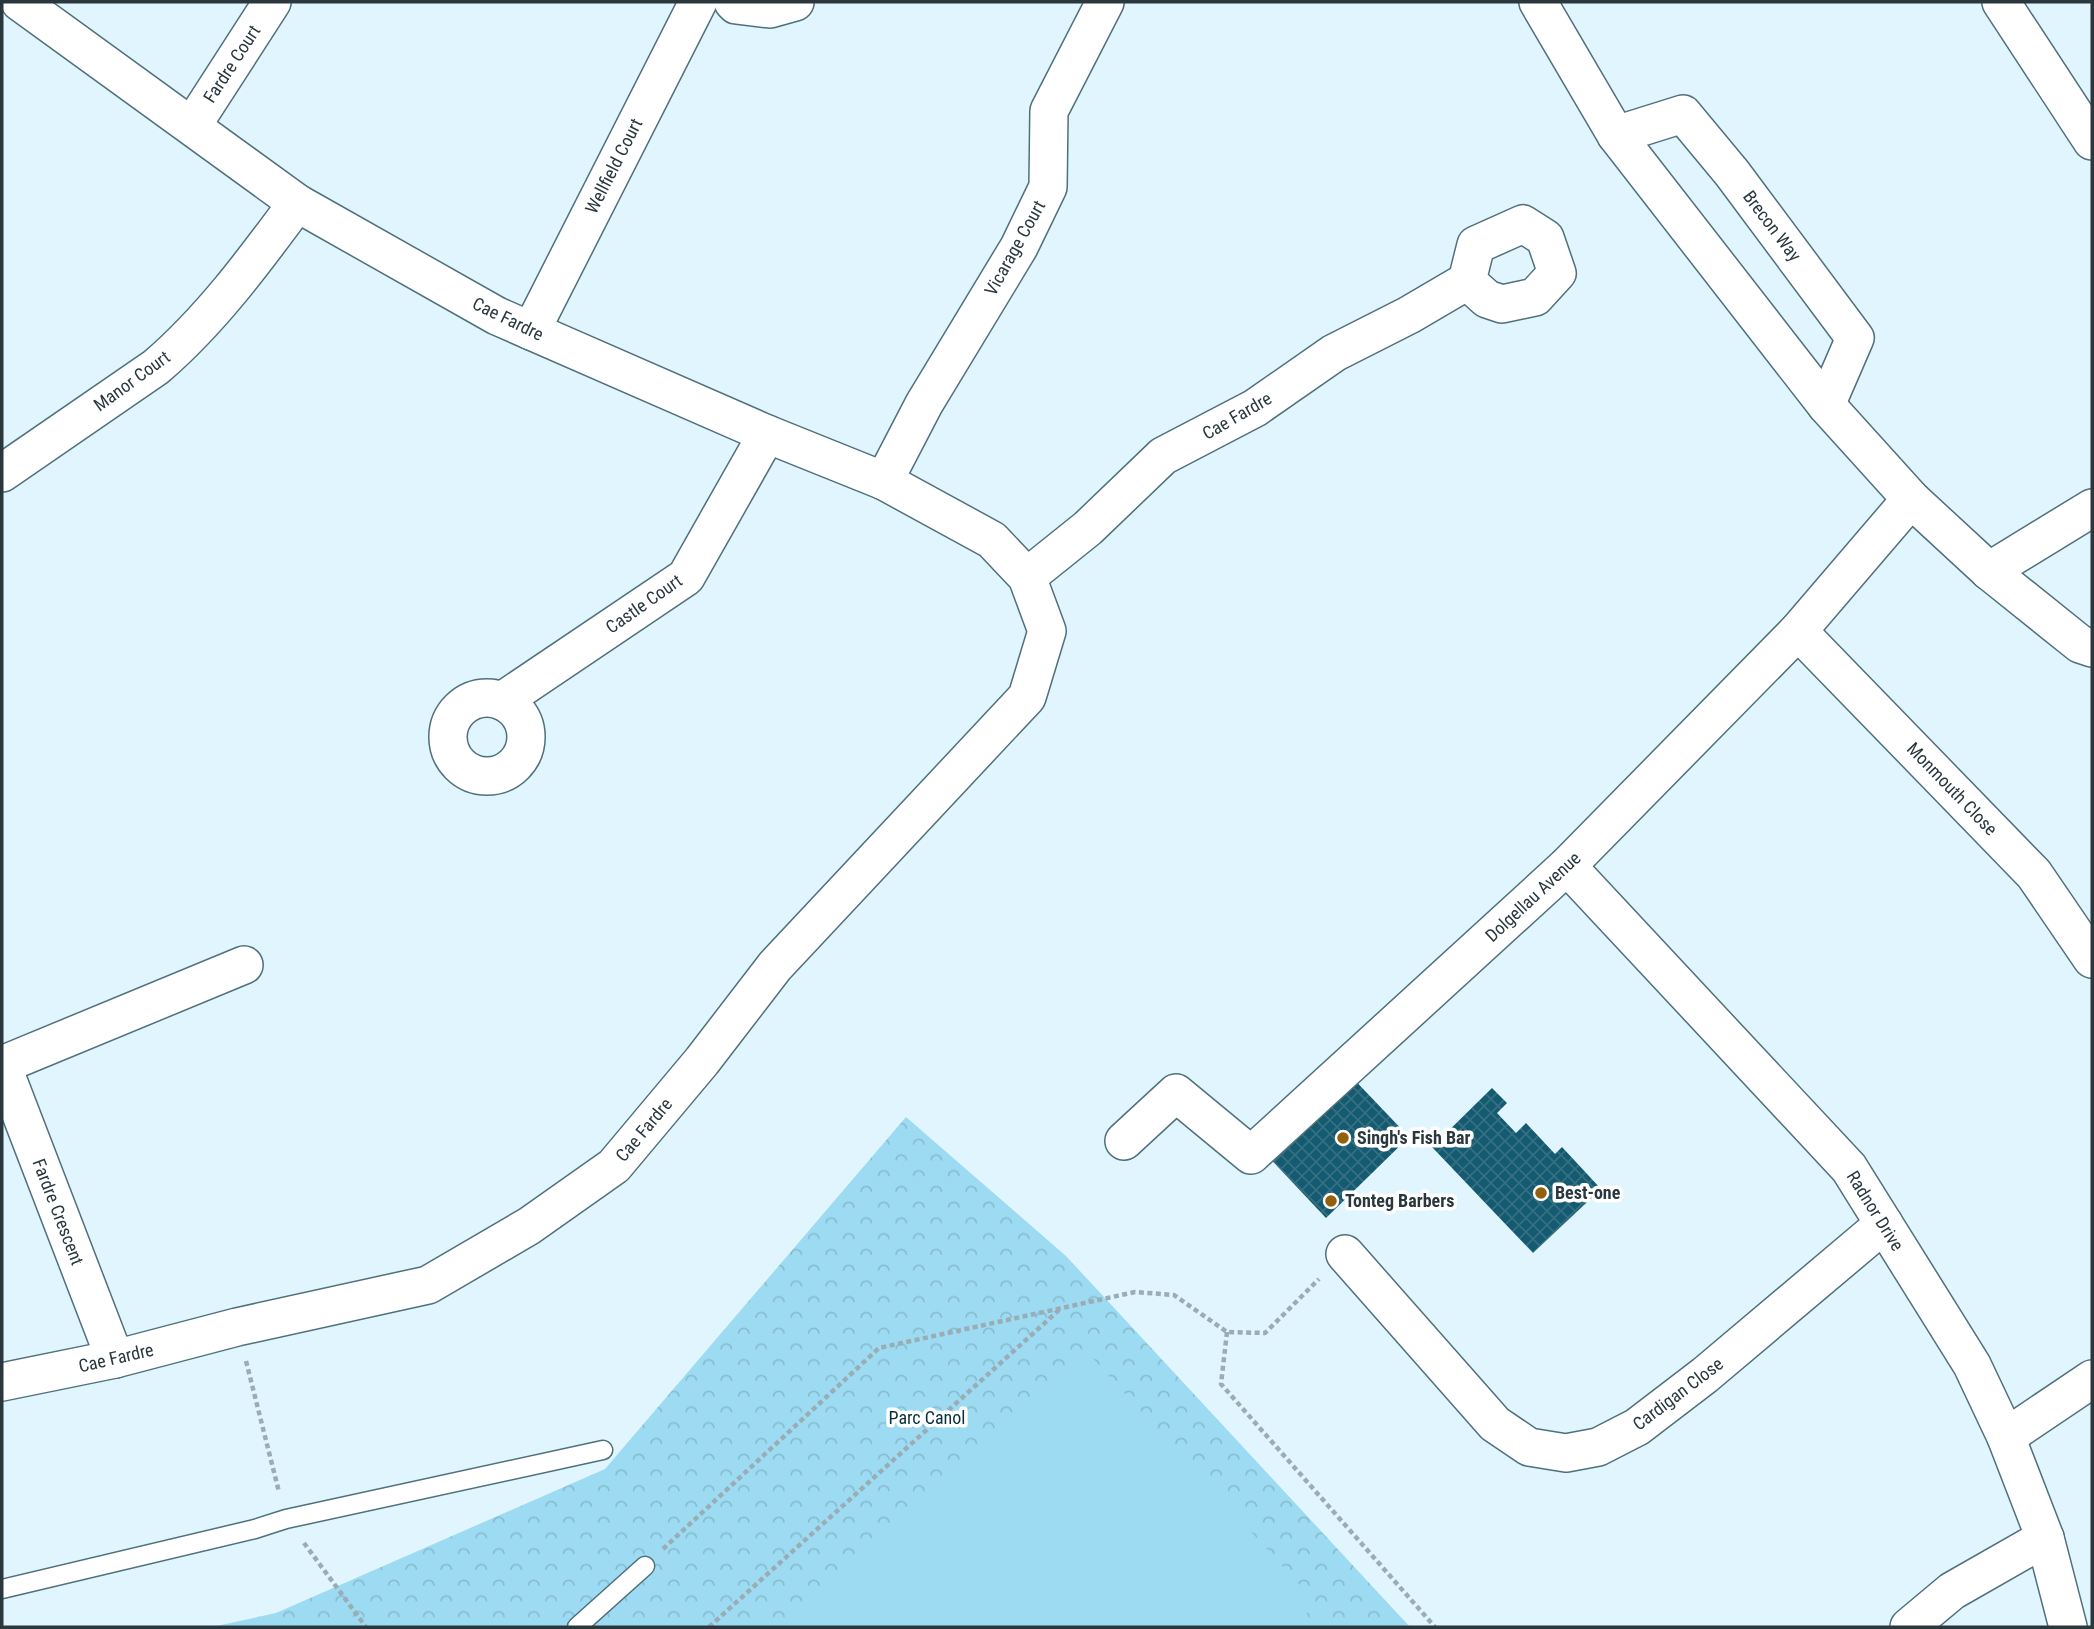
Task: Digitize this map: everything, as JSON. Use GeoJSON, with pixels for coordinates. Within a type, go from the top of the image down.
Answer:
{"type":"FeatureCollection","features":[{"type":"Feature","properties":{"kind":"street","name":"Cae Fardre"},"geometry":{"type":"LineString","coordinates":[[2,1382],[115,1359],[237,1327],[428,1284],[529,1226],[614,1166],[775,966],[1027,697],[1047,631],[1027,577],[992,540],[884,481],[767,434],[497,316],[297,203],[20,2]]}},
{"type":"Feature","properties":{"kind":"street","name":"Fardre Court"},"geometry":{"type":"LineString","coordinates":[[192,126],[272,2]]}},
{"type":"Feature","properties":{"kind":"street","name":"Wellfield Court"},"geometry":{"type":"LineString","coordinates":[[531,331],[698,2]]}},
{"type":"Feature","properties":{"kind":"street"},"geometry":{"type":"LineString","coordinates":[[733,2],[736,5],[770,9],[795,2]]}},
{"type":"Feature","properties":{"kind":"street","name":"Vicarage Court"},"geometry":{"type":"LineString","coordinates":[[884,481],[924,404],[1019,247],[1048,187],[1049,111],[1105,2]]}},
{"type":"Feature","properties":{"kind":"street"},"geometry":{"type":"LineString","coordinates":[[1538,2],[1616,135],[1826,405],[1911,499],[1989,571],[2080,644],[2092,648]]}},
{"type":"Feature","properties":{"kind":"street"},"geometry":{"type":"LineString","coordinates":[[2001,2],[2092,141]]}},
{"type":"Feature","properties":{"kind":"street","name":"Brecon Way"},"geometry":{"type":"LineString","coordinates":[[1616,135],[1683,114],[1732,173],[1855,338],[1826,405]]}},
{"type":"Feature","properties":{"kind":"street","name":"Manor Court"},"geometry":{"type":"LineString","coordinates":[[2,473],[156,367],[179,347],[262,250],[297,203]]}},
{"type":"Feature","properties":{"kind":"street","name":"Cae Fardre"},"geometry":{"type":"LineString","coordinates":[[1027,577],[1088,528],[1163,456],[1255,408],[1334,353],[1409,315],[1466,281]]}},
{"type":"Feature","properties":{"kind":"street","name":"Castle Court"},"geometry":{"type":"LineString","coordinates":[[502,701],[686,577],[767,434]]}},
{"type":"Feature","properties":{"kind":"street","name":"Dolgellau Avenue"},"geometry":{"type":"LineString","coordinates":[[1124,1141],[1176,1093],[1251,1155],[1567,866],[1798,631],[1911,499]]}},
{"type":"Feature","properties":{"kind":"street"},"geometry":{"type":"LineString","coordinates":[[1989,571],[2092,508]]}},
{"type":"Feature","properties":{"kind":"street","name":"Monmouth Close"},"geometry":{"type":"LineString","coordinates":[[1798,631],[2034,874],[2092,959]]}},
{"type":"Feature","properties":{"kind":"street","name":"Radnor Drive"},"geometry":{"type":"LineString","coordinates":[[1567,866],[1849,1168],[1972,1365],[2006,1437],[2045,1538],[2068,1627]]}},
{"type":"Feature","properties":{"kind":"street","name":"Fardre Crescent"},"geometry":{"type":"LineString","coordinates":[[115,1359],[2,1065],[244,965]]}},
{"type":"Feature","properties":{"kind":"street","name":"Cardigan Close"},"geometry":{"type":"LineString","coordinates":[[1345,1254],[1495,1424],[1529,1447],[1566,1453],[1598,1447],[1637,1427],[1705,1375],[1884,1224]]}},
{"type":"Feature","properties":{"kind":"street"},"geometry":{"type":"LineString","coordinates":[[2006,1437],[2092,1380]]}},
{"type":"Feature","properties":{"kind":"street"},"geometry":{"type":"LineString","coordinates":[[1909,1627],[1952,1591],[2045,1538]]}},
{"type":"Feature","properties":{"kind":"lane"},"geometry":{"type":"LineString","coordinates":[[2,1589],[255,1529],[286,1519],[603,1450]]}},
{"type":"Feature","properties":{"kind":"lane"},"geometry":{"type":"LineString","coordinates":[[577,1627],[645,1566]]}},
{"type":"Feature","properties":{"kind":"path"},"geometry":{"type":"LineString","coordinates":[[645,1566],[879,1348],[1135,1292],[1174,1295],[1227,1332],[1265,1333],[1345,1254]]}},
{"type":"Feature","properties":{"kind":"path"},"geometry":{"type":"LineString","coordinates":[[709,1627],[1059,1310]]}},
{"type":"Feature","properties":{"kind":"path"},"geometry":{"type":"LineString","coordinates":[[237,1327],[286,1519],[366,1627]]}},
{"type":"Feature","properties":{"kind":"path"},"geometry":{"type":"LineString","coordinates":[[1227,1332],[1221,1384],[1435,1627]]}},
{"type":"Feature","properties":{"kind":"green space","name":"Parc Canol"},"geometry":{"type":"Polygon","coordinates":[[[906,1117],[1066,1256],[1410,1627],[212,1627],[276,1613],[605,1469],[906,1117]]]}},
{"type":"Feature","properties":{"kind":"green space"},"geometry":{"type":"Polygon","coordinates":[[[1086,1351],[1317,1604],[1292,1627],[784,1627],[1086,1351]]]}},
{"type":"Feature","properties":{"kind":"building"},"geometry":{"type":"Polygon","coordinates":[[[1346,1071],[1409,1137],[1326,1218],[1263,1151],[1346,1071]]]}},
{"type":"Feature","properties":{"kind":"building"},"geometry":{"type":"Polygon","coordinates":[[[1492,1088],[1507,1103],[1497,1113],[1516,1133],[1526,1123],[1555,1154],[1562,1147],[1601,1189],[1533,1253],[1432,1147],[1492,1088]]]}},
{"type":"Feature","properties":{"kind":"place","name":"Singh's Fish Bar"},"geometry":{"type":"Point","coordinates":[1343,1138]}},
{"type":"Feature","properties":{"kind":"place","name":"Best-one"},"geometry":{"type":"Point","coordinates":[1541,1193]}},
{"type":"Feature","properties":{"kind":"place","name":"Tonteg Barbers"},"geometry":{"type":"Point","coordinates":[1331,1201]}}]}
